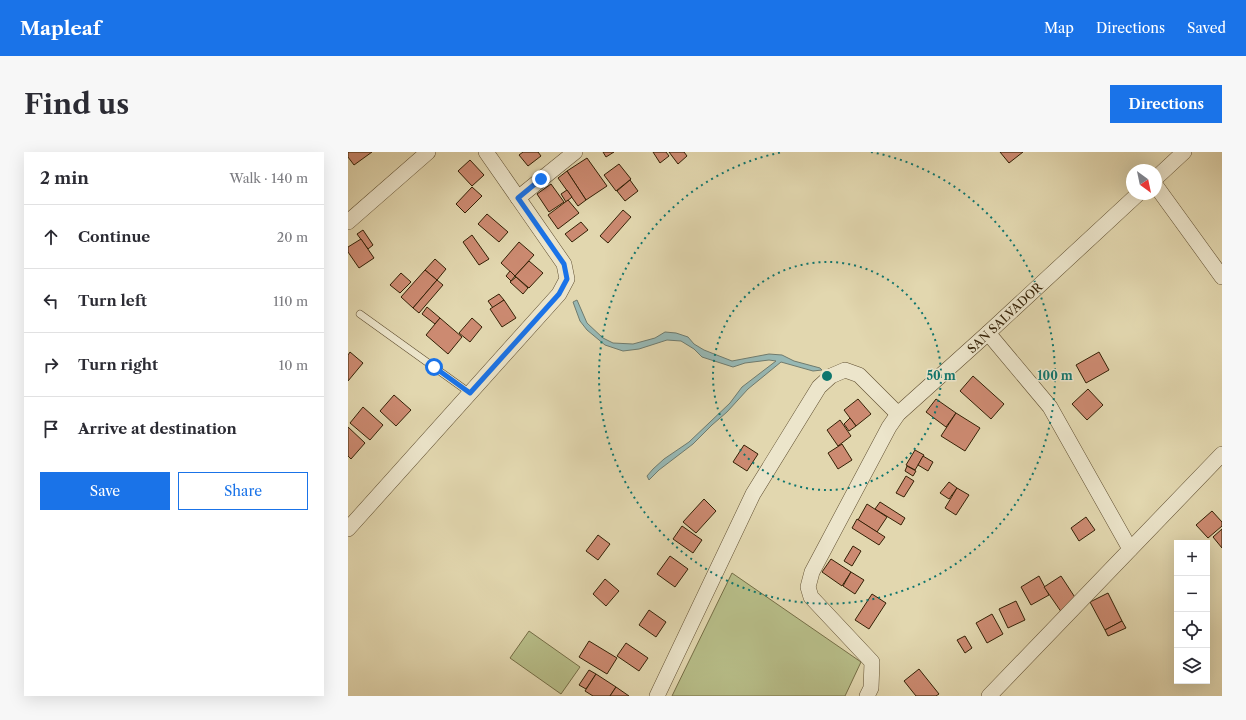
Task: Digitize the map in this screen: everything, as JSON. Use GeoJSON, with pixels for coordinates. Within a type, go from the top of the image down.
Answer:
{"type":"FeatureCollection","features":[{"type":"Feature","properties":{"kind":"street"},"geometry":{"type":"LineString","coordinates":[[348,222],[428,152]]}},
{"type":"Feature","properties":{"kind":"street"},"geometry":{"type":"LineString","coordinates":[[350,522],[470,393],[559,294],[567,279],[564,264],[486,152]]}},
{"type":"Feature","properties":{"kind":"street"},"geometry":{"type":"LineString","coordinates":[[518,198],[575,152]]}},
{"type":"Feature","properties":{"kind":"street"},"geometry":{"type":"LineString","coordinates":[[1162,172],[1184,152]]}},
{"type":"Feature","properties":{"kind":"street"},"geometry":{"type":"LineString","coordinates":[[1162,194],[1222,277]]}},
{"type":"Feature","properties":{"kind":"street","name":"SAN SALVADOR"},"geometry":{"type":"LineString","coordinates":[[867,696],[871,688],[872,662],[812,597],[808,587],[812,572],[889,427],[898,414],[1132,200]]}},
{"type":"Feature","properties":{"kind":"street"},"geometry":{"type":"LineString","coordinates":[[988,333],[1050,408],[1130,550]]}},
{"type":"Feature","properties":{"kind":"street"},"geometry":{"type":"LineString","coordinates":[[657,696],[753,494],[819,387],[831,376],[845,370],[859,375],[898,414]]}},
{"type":"Feature","properties":{"kind":"street"},"geometry":{"type":"LineString","coordinates":[[989,696],[1222,454]]}},
{"type":"Feature","properties":{"kind":"lane"},"geometry":{"type":"LineString","coordinates":[[360,314],[470,393]]}},
{"type":"Feature","properties":{"kind":"green space"},"geometry":{"type":"Polygon","coordinates":[[[732,573],[861,662],[845,696],[672,696],[732,573]]]}},
{"type":"Feature","properties":{"kind":"green space"},"geometry":{"type":"Polygon","coordinates":[[[529,631],[580,667],[561,694],[510,658],[529,631]]]}},
{"type":"Feature","properties":{"kind":"water"},"geometry":{"type":"Polygon","coordinates":[[[577,300],[587,323],[603,338],[613,343],[633,344],[655,338],[665,332],[676,333],[688,337],[694,344],[704,350],[732,361],[769,354],[782,355],[794,361],[820,368],[822,370],[813,371],[781,362],[748,389],[727,412],[693,444],[659,470],[649,480],[647,476],[653,469],[664,459],[689,442],[730,403],[742,387],[776,361],[769,360],[745,363],[733,367],[702,357],[694,349],[681,341],[667,340],[639,349],[623,351],[605,345],[587,330],[580,321],[573,302],[577,300]]]}},
{"type":"Feature","properties":{"kind":"building"},"geometry":{"type":"Polygon","coordinates":[[[348,152],[372,152],[354,165],[348,157],[348,152]]]}},
{"type":"Feature","properties":{"kind":"building"},"geometry":{"type":"Polygon","coordinates":[[[523,152],[538,152],[541,156],[528,166],[519,155],[523,152]]]}},
{"type":"Feature","properties":{"kind":"building"},"geometry":{"type":"Polygon","coordinates":[[[603,152],[614,152],[606,157],[603,152]]]}},
{"type":"Feature","properties":{"kind":"building"},"geometry":{"type":"Polygon","coordinates":[[[653,152],[666,152],[669,156],[660,163],[653,152]]]}},
{"type":"Feature","properties":{"kind":"building"},"geometry":{"type":"Polygon","coordinates":[[[669,152],[684,152],[687,156],[678,164],[669,152]]]}},
{"type":"Feature","properties":{"kind":"building"},"geometry":{"type":"Polygon","coordinates":[[[1000,152],[1023,152],[1009,163],[1000,152]]]}},
{"type":"Feature","properties":{"kind":"building"},"geometry":{"type":"Polygon","coordinates":[[[587,158],[607,186],[586,200],[567,171],[587,158]]]}},
{"type":"Feature","properties":{"kind":"building"},"geometry":{"type":"Polygon","coordinates":[[[470,160],[484,175],[472,186],[458,171],[470,160]]]}},
{"type":"Feature","properties":{"kind":"building"},"geometry":{"type":"Polygon","coordinates":[[[619,164],[631,179],[616,191],[604,175],[619,164]]]}},
{"type":"Feature","properties":{"kind":"building"},"geometry":{"type":"Polygon","coordinates":[[[567,171],[586,200],[578,206],[558,178],[567,171]]]}},
{"type":"Feature","properties":{"kind":"building"},"geometry":{"type":"Polygon","coordinates":[[[630,180],[638,191],[625,201],[617,191],[630,180]]]}},
{"type":"Feature","properties":{"kind":"building"},"geometry":{"type":"Polygon","coordinates":[[[551,184],[564,202],[549,212],[537,194],[551,184]]]}},
{"type":"Feature","properties":{"kind":"building"},"geometry":{"type":"Polygon","coordinates":[[[472,187],[482,196],[465,213],[456,204],[472,187]]]}},
{"type":"Feature","properties":{"kind":"building"},"geometry":{"type":"Polygon","coordinates":[[[567,190],[572,197],[566,202],[561,194],[567,190]]]}},
{"type":"Feature","properties":{"kind":"building"},"geometry":{"type":"Polygon","coordinates":[[[568,200],[579,213],[558,229],[548,215],[568,200]]]}},
{"type":"Feature","properties":{"kind":"building"},"geometry":{"type":"Polygon","coordinates":[[[623,210],[631,217],[608,243],[600,236],[623,210]]]}},
{"type":"Feature","properties":{"kind":"building"},"geometry":{"type":"Polygon","coordinates":[[[487,214],[508,232],[499,242],[478,224],[487,214]]]}},
{"type":"Feature","properties":{"kind":"building"},"geometry":{"type":"Polygon","coordinates":[[[581,222],[588,230],[572,242],[565,234],[581,222]]]}},
{"type":"Feature","properties":{"kind":"building"},"geometry":{"type":"Polygon","coordinates":[[[363,230],[373,245],[368,249],[357,234],[363,230]]]}},
{"type":"Feature","properties":{"kind":"building"},"geometry":{"type":"Polygon","coordinates":[[[472,235],[489,259],[479,265],[463,242],[472,235]]]}},
{"type":"Feature","properties":{"kind":"building"},"geometry":{"type":"Polygon","coordinates":[[[361,239],[374,258],[359,268],[348,252],[348,247],[361,239]]]}},
{"type":"Feature","properties":{"kind":"building"},"geometry":{"type":"Polygon","coordinates":[[[519,242],[534,255],[515,276],[501,263],[519,242]]]}},
{"type":"Feature","properties":{"kind":"building"},"geometry":{"type":"Polygon","coordinates":[[[435,259],[446,269],[437,280],[425,270],[435,259]]]}},
{"type":"Feature","properties":{"kind":"building"},"geometry":{"type":"Polygon","coordinates":[[[529,261],[543,273],[529,288],[515,276],[529,261]]]}},
{"type":"Feature","properties":{"kind":"building"},"geometry":{"type":"Polygon","coordinates":[[[425,270],[437,280],[413,308],[401,297],[425,270]]]}},
{"type":"Feature","properties":{"kind":"building"},"geometry":{"type":"Polygon","coordinates":[[[510,271],[515,276],[511,281],[506,276],[510,271]]]}},
{"type":"Feature","properties":{"kind":"building"},"geometry":{"type":"Polygon","coordinates":[[[401,273],[411,282],[400,293],[390,285],[401,273]]]}},
{"type":"Feature","properties":{"kind":"building"},"geometry":{"type":"Polygon","coordinates":[[[516,277],[528,288],[523,294],[510,282],[516,277]]]}},
{"type":"Feature","properties":{"kind":"building"},"geometry":{"type":"Polygon","coordinates":[[[437,280],[443,285],[419,313],[413,308],[437,280]]]}},
{"type":"Feature","properties":{"kind":"building"},"geometry":{"type":"Polygon","coordinates":[[[499,294],[504,300],[493,308],[488,301],[499,294]]]}},
{"type":"Feature","properties":{"kind":"building"},"geometry":{"type":"Polygon","coordinates":[[[504,300],[516,318],[502,327],[490,309],[504,300]]]}},
{"type":"Feature","properties":{"kind":"building"},"geometry":{"type":"Polygon","coordinates":[[[427,307],[440,318],[435,324],[422,314],[427,307]]]}},
{"type":"Feature","properties":{"kind":"building"},"geometry":{"type":"Polygon","coordinates":[[[440,318],[462,337],[448,354],[426,335],[440,318]]]}},
{"type":"Feature","properties":{"kind":"building"},"geometry":{"type":"Polygon","coordinates":[[[472,318],[482,327],[470,342],[459,333],[472,318]]]}},
{"type":"Feature","properties":{"kind":"building"},"geometry":{"type":"Polygon","coordinates":[[[350,352],[363,363],[348,381],[348,355],[350,352]]]}},
{"type":"Feature","properties":{"kind":"building"},"geometry":{"type":"Polygon","coordinates":[[[1099,352],[1109,370],[1086,383],[1076,365],[1099,352]]]}},
{"type":"Feature","properties":{"kind":"building"},"geometry":{"type":"Polygon","coordinates":[[[973,376],[1004,404],[991,419],[960,391],[973,376]]]}},
{"type":"Feature","properties":{"kind":"building"},"geometry":{"type":"Polygon","coordinates":[[[1088,389],[1103,405],[1087,420],[1072,404],[1088,389]]]}},
{"type":"Feature","properties":{"kind":"building"},"geometry":{"type":"Polygon","coordinates":[[[394,395],[411,410],[396,426],[380,411],[394,395]]]}},
{"type":"Feature","properties":{"kind":"building"},"geometry":{"type":"Polygon","coordinates":[[[858,399],[871,414],[856,426],[844,410],[858,399]]]}},
{"type":"Feature","properties":{"kind":"building"},"geometry":{"type":"Polygon","coordinates":[[[936,399],[956,413],[946,427],[926,412],[936,399]]]}},
{"type":"Feature","properties":{"kind":"building"},"geometry":{"type":"Polygon","coordinates":[[[363,407],[383,425],[370,440],[350,423],[363,407]]]}},
{"type":"Feature","properties":{"kind":"building"},"geometry":{"type":"Polygon","coordinates":[[[956,413],[980,428],[965,451],[941,436],[956,413]]]}},
{"type":"Feature","properties":{"kind":"building"},"geometry":{"type":"Polygon","coordinates":[[[850,418],[856,426],[849,431],[844,424],[850,418]]]}},
{"type":"Feature","properties":{"kind":"building"},"geometry":{"type":"Polygon","coordinates":[[[840,420],[851,436],[838,446],[827,430],[840,420]]]}},
{"type":"Feature","properties":{"kind":"building"},"geometry":{"type":"Polygon","coordinates":[[[348,427],[365,443],[351,459],[348,456],[348,427]]]}},
{"type":"Feature","properties":{"kind":"building"},"geometry":{"type":"Polygon","coordinates":[[[842,444],[852,460],[838,469],[828,453],[842,444]]]}},
{"type":"Feature","properties":{"kind":"building"},"geometry":{"type":"Polygon","coordinates":[[[744,445],[758,454],[747,471],[733,462],[744,445]]]}},
{"type":"Feature","properties":{"kind":"building"},"geometry":{"type":"Polygon","coordinates":[[[915,450],[924,455],[915,470],[906,465],[915,450]]]}},
{"type":"Feature","properties":{"kind":"building"},"geometry":{"type":"Polygon","coordinates":[[[923,456],[933,462],[928,471],[918,465],[923,456]]]}},
{"type":"Feature","properties":{"kind":"building"},"geometry":{"type":"Polygon","coordinates":[[[907,466],[916,471],[913,476],[905,471],[907,466]]]}},
{"type":"Feature","properties":{"kind":"building"},"geometry":{"type":"Polygon","coordinates":[[[906,476],[914,481],[904,497],[896,493],[906,476]]]}},
{"type":"Feature","properties":{"kind":"building"},"geometry":{"type":"Polygon","coordinates":[[[949,482],[957,488],[949,499],[940,493],[949,482]]]}},
{"type":"Feature","properties":{"kind":"building"},"geometry":{"type":"Polygon","coordinates":[[[957,488],[969,495],[956,515],[945,508],[957,488]]]}},
{"type":"Feature","properties":{"kind":"building"},"geometry":{"type":"Polygon","coordinates":[[[704,499],[716,511],[696,533],[683,522],[704,499]]]}},
{"type":"Feature","properties":{"kind":"building"},"geometry":{"type":"Polygon","coordinates":[[[880,502],[905,518],[901,525],[875,509],[880,502]]]}},
{"type":"Feature","properties":{"kind":"building"},"geometry":{"type":"Polygon","coordinates":[[[867,504],[887,517],[877,532],[858,520],[867,504]]]}},
{"type":"Feature","properties":{"kind":"building"},"geometry":{"type":"Polygon","coordinates":[[[1212,511],[1222,522],[1222,526],[1208,538],[1196,525],[1212,511]]]}},
{"type":"Feature","properties":{"kind":"building"},"geometry":{"type":"Polygon","coordinates":[[[1086,517],[1095,530],[1079,541],[1071,528],[1086,517]]]}},
{"type":"Feature","properties":{"kind":"building"},"geometry":{"type":"Polygon","coordinates":[[[857,519],[885,537],[879,545],[852,528],[857,519]]]}},
{"type":"Feature","properties":{"kind":"building"},"geometry":{"type":"Polygon","coordinates":[[[682,526],[702,540],[693,553],[673,539],[682,526]]]}},
{"type":"Feature","properties":{"kind":"building"},"geometry":{"type":"Polygon","coordinates":[[[1222,529],[1222,548],[1213,537],[1222,529]]]}},
{"type":"Feature","properties":{"kind":"building"},"geometry":{"type":"Polygon","coordinates":[[[598,535],[610,544],[598,560],[586,551],[598,535]]]}},
{"type":"Feature","properties":{"kind":"building"},"geometry":{"type":"Polygon","coordinates":[[[853,546],[861,551],[852,566],[844,561],[853,546]]]}},
{"type":"Feature","properties":{"kind":"building"},"geometry":{"type":"Polygon","coordinates":[[[670,556],[688,569],[675,587],[657,574],[670,556]]]}},
{"type":"Feature","properties":{"kind":"building"},"geometry":{"type":"Polygon","coordinates":[[[831,559],[851,572],[842,586],[822,572],[831,559]]]}},
{"type":"Feature","properties":{"kind":"building"},"geometry":{"type":"Polygon","coordinates":[[[851,572],[864,580],[855,594],[843,586],[851,572]]]}},
{"type":"Feature","properties":{"kind":"building"},"geometry":{"type":"Polygon","coordinates":[[[1039,576],[1049,595],[1031,605],[1021,587],[1039,576]]]}},
{"type":"Feature","properties":{"kind":"building"},"geometry":{"type":"Polygon","coordinates":[[[1061,576],[1078,602],[1062,613],[1044,587],[1061,576]]]}},
{"type":"Feature","properties":{"kind":"building"},"geometry":{"type":"Polygon","coordinates":[[[605,579],[619,591],[606,606],[593,594],[605,579]]]}},
{"type":"Feature","properties":{"kind":"building"},"geometry":{"type":"Polygon","coordinates":[[[1108,593],[1122,621],[1105,630],[1090,602],[1108,593]]]}},
{"type":"Feature","properties":{"kind":"building"},"geometry":{"type":"Polygon","coordinates":[[[872,594],[886,603],[869,629],[855,620],[872,594]]]}},
{"type":"Feature","properties":{"kind":"building"},"geometry":{"type":"Polygon","coordinates":[[[1016,601],[1025,620],[1008,628],[999,609],[1016,601]]]}},
{"type":"Feature","properties":{"kind":"building"},"geometry":{"type":"Polygon","coordinates":[[[649,610],[666,622],[656,637],[639,625],[649,610]]]}},
{"type":"Feature","properties":{"kind":"building"},"geometry":{"type":"Polygon","coordinates":[[[992,614],[1003,634],[987,643],[976,623],[992,614]]]}},
{"type":"Feature","properties":{"kind":"building"},"geometry":{"type":"Polygon","coordinates":[[[1122,621],[1126,628],[1108,636],[1105,630],[1122,621]]]}},
{"type":"Feature","properties":{"kind":"building"},"geometry":{"type":"Polygon","coordinates":[[[965,636],[972,648],[965,653],[957,640],[965,636]]]}},
{"type":"Feature","properties":{"kind":"building"},"geometry":{"type":"Polygon","coordinates":[[[589,641],[617,658],[607,674],[579,657],[589,641]]]}},
{"type":"Feature","properties":{"kind":"building"},"geometry":{"type":"Polygon","coordinates":[[[626,643],[648,658],[639,671],[617,656],[626,643]]]}},
{"type":"Feature","properties":{"kind":"building"},"geometry":{"type":"Polygon","coordinates":[[[919,669],[939,694],[936,696],[916,696],[904,681],[919,669]]]}},
{"type":"Feature","properties":{"kind":"building"},"geometry":{"type":"Polygon","coordinates":[[[589,670],[596,674],[586,689],[579,685],[589,670]]]}},
{"type":"Feature","properties":{"kind":"building"},"geometry":{"type":"Polygon","coordinates":[[[596,674],[616,687],[610,696],[593,696],[585,691],[596,674]]]}},
{"type":"Feature","properties":{"kind":"building"},"geometry":{"type":"Polygon","coordinates":[[[616,687],[629,696],[610,696],[616,687]]]}},
{"type":"Feature","properties":{"kind":"route"},"geometry":{"type":"LineString","coordinates":[[434,367],[470,393],[559,294],[567,279],[564,264],[518,198],[541,179]]}}]}
